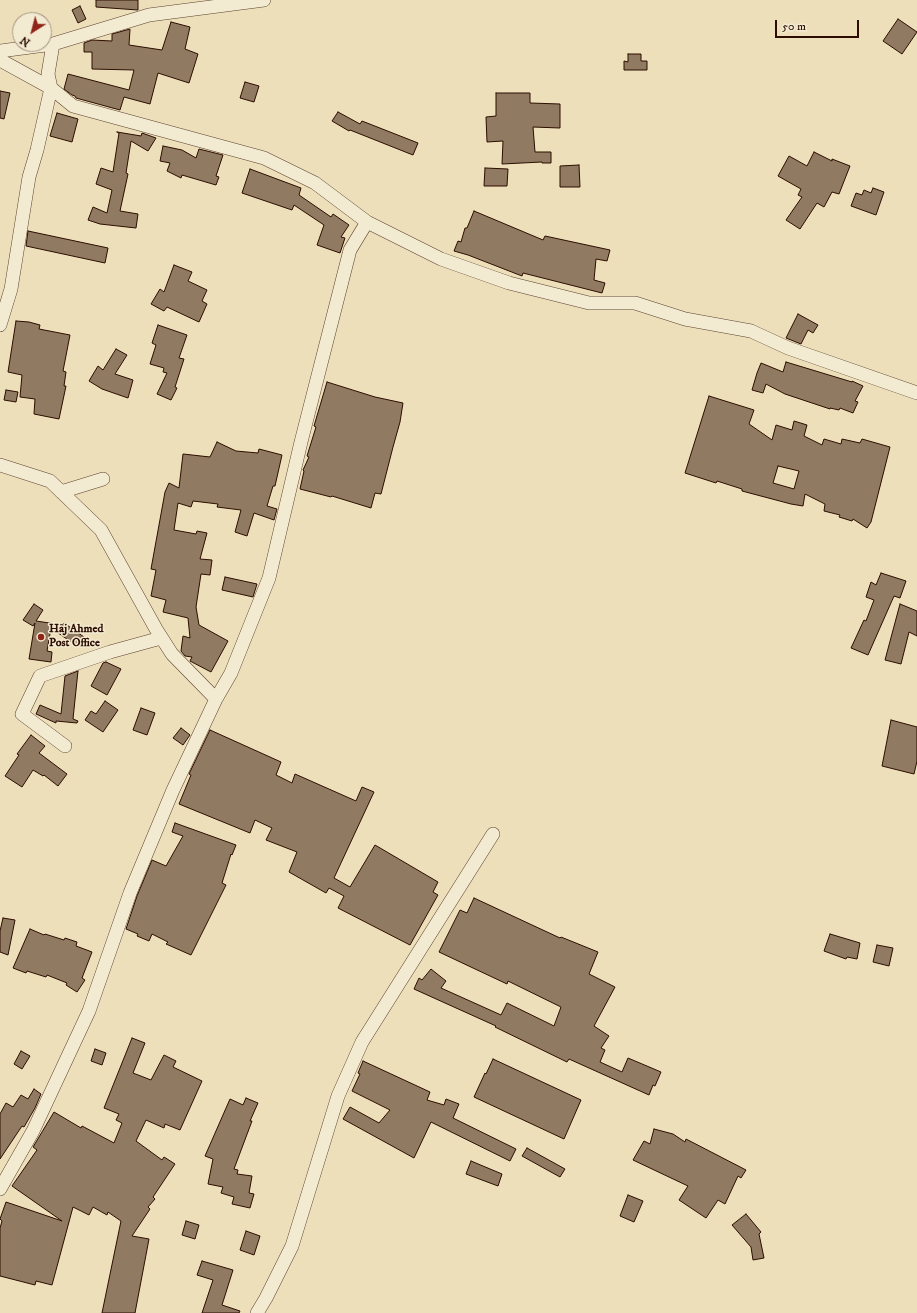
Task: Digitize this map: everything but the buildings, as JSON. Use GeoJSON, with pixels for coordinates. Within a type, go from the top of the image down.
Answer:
{"type":"FeatureCollection","features":[{"type":"Feature","properties":{"kind":"street"},"geometry":{"type":"LineString","coordinates":[[52,44],[148,15],[264,0]]}},
{"type":"Feature","properties":{"kind":"street"},"geometry":{"type":"LineString","coordinates":[[0,51],[12,49]]}},
{"type":"Feature","properties":{"kind":"street"},"geometry":{"type":"LineString","coordinates":[[0,325],[11,289],[30,177],[51,88],[48,74],[51,52]]}},
{"type":"Feature","properties":{"kind":"street"},"geometry":{"type":"LineString","coordinates":[[0,60],[51,88],[73,106],[264,158],[315,183],[367,222],[441,259],[509,283],[589,302],[635,303],[685,319],[751,332],[788,348],[917,393]]}},
{"type":"Feature","properties":{"kind":"street"},"geometry":{"type":"LineString","coordinates":[[0,1189],[33,1131],[89,1011],[130,893],[173,790],[216,699],[231,673],[269,578],[301,442],[350,250],[367,222]]}},
{"type":"Feature","properties":{"kind":"street"},"geometry":{"type":"LineString","coordinates":[[0,465],[50,481],[101,530],[161,638],[172,654],[216,699]]}},
{"type":"Feature","properties":{"kind":"street"},"geometry":{"type":"LineString","coordinates":[[61,492],[103,479]]}},
{"type":"Feature","properties":{"kind":"street"},"geometry":{"type":"LineString","coordinates":[[65,746],[22,714],[40,676],[110,652],[161,638]]}},
{"type":"Feature","properties":{"kind":"street"},"geometry":{"type":"LineString","coordinates":[[257,1313],[292,1246],[338,1096],[362,1042],[493,834]]}},
{"type":"Feature","properties":{"kind":"place","name":"Haj Ahmed Post Office"},"geometry":{"type":"Point","coordinates":[41,637]}}]}
